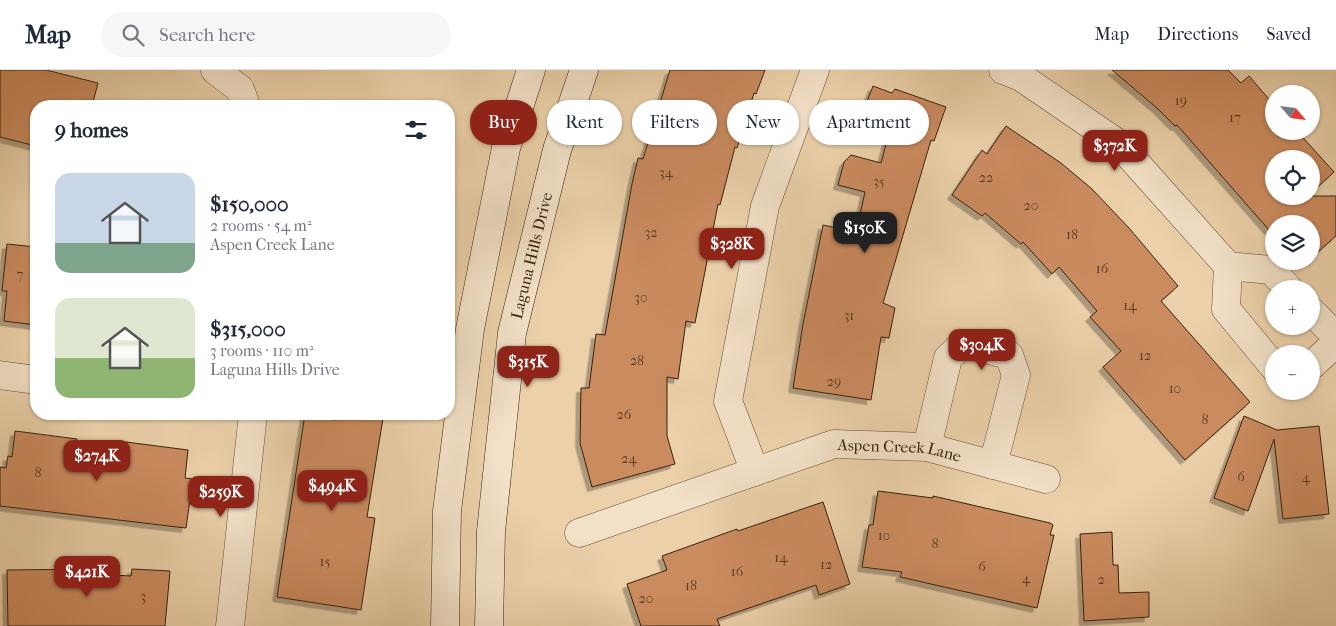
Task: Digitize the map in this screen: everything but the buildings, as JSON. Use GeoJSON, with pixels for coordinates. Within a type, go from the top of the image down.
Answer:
{"type":"FeatureCollection","features":[{"type":"Feature","properties":{"kind":"street"},"geometry":{"type":"LineString","coordinates":[[214,70],[243,98]]}},
{"type":"Feature","properties":{"kind":"street"},"geometry":{"type":"LineString","coordinates":[[445,626],[448,511],[470,329],[506,148],[532,70]]}},
{"type":"Feature","properties":{"kind":"street","name":"Laguna Hills Drive"},"geometry":{"type":"LineString","coordinates":[[489,626],[491,531],[512,332],[557,150],[584,70]]}},
{"type":"Feature","properties":{"kind":"street"},"geometry":{"type":"LineString","coordinates":[[756,472],[728,401],[765,206],[815,70]]}},
{"type":"Feature","properties":{"kind":"street"},"geometry":{"type":"LineString","coordinates":[[1003,70],[1021,76],[1118,144],[1228,266],[1271,270],[1280,280]]}},
{"type":"Feature","properties":{"kind":"street"},"geometry":{"type":"LineString","coordinates":[[1228,266],[1226,309],[1265,356]]}},
{"type":"Feature","properties":{"kind":"street"},"geometry":{"type":"LineString","coordinates":[[1320,320],[1336,336]]}},
{"type":"Feature","properties":{"kind":"street"},"geometry":{"type":"LineString","coordinates":[[1320,357],[1336,342]]}},
{"type":"Feature","properties":{"kind":"street"},"geometry":{"type":"LineString","coordinates":[[927,447],[948,358],[963,344],[1009,355],[1016,375],[993,465]]}},
{"type":"Feature","properties":{"kind":"street"},"geometry":{"type":"LineString","coordinates":[[0,375],[30,379]]}},
{"type":"Feature","properties":{"kind":"street"},"geometry":{"type":"LineString","coordinates":[[230,626],[252,420]]}},
{"type":"Feature","properties":{"kind":"street","name":"Aspen Creek Lane"},"geometry":{"type":"LineString","coordinates":[[579,533],[834,444],[927,447],[1046,480]]}}]}
